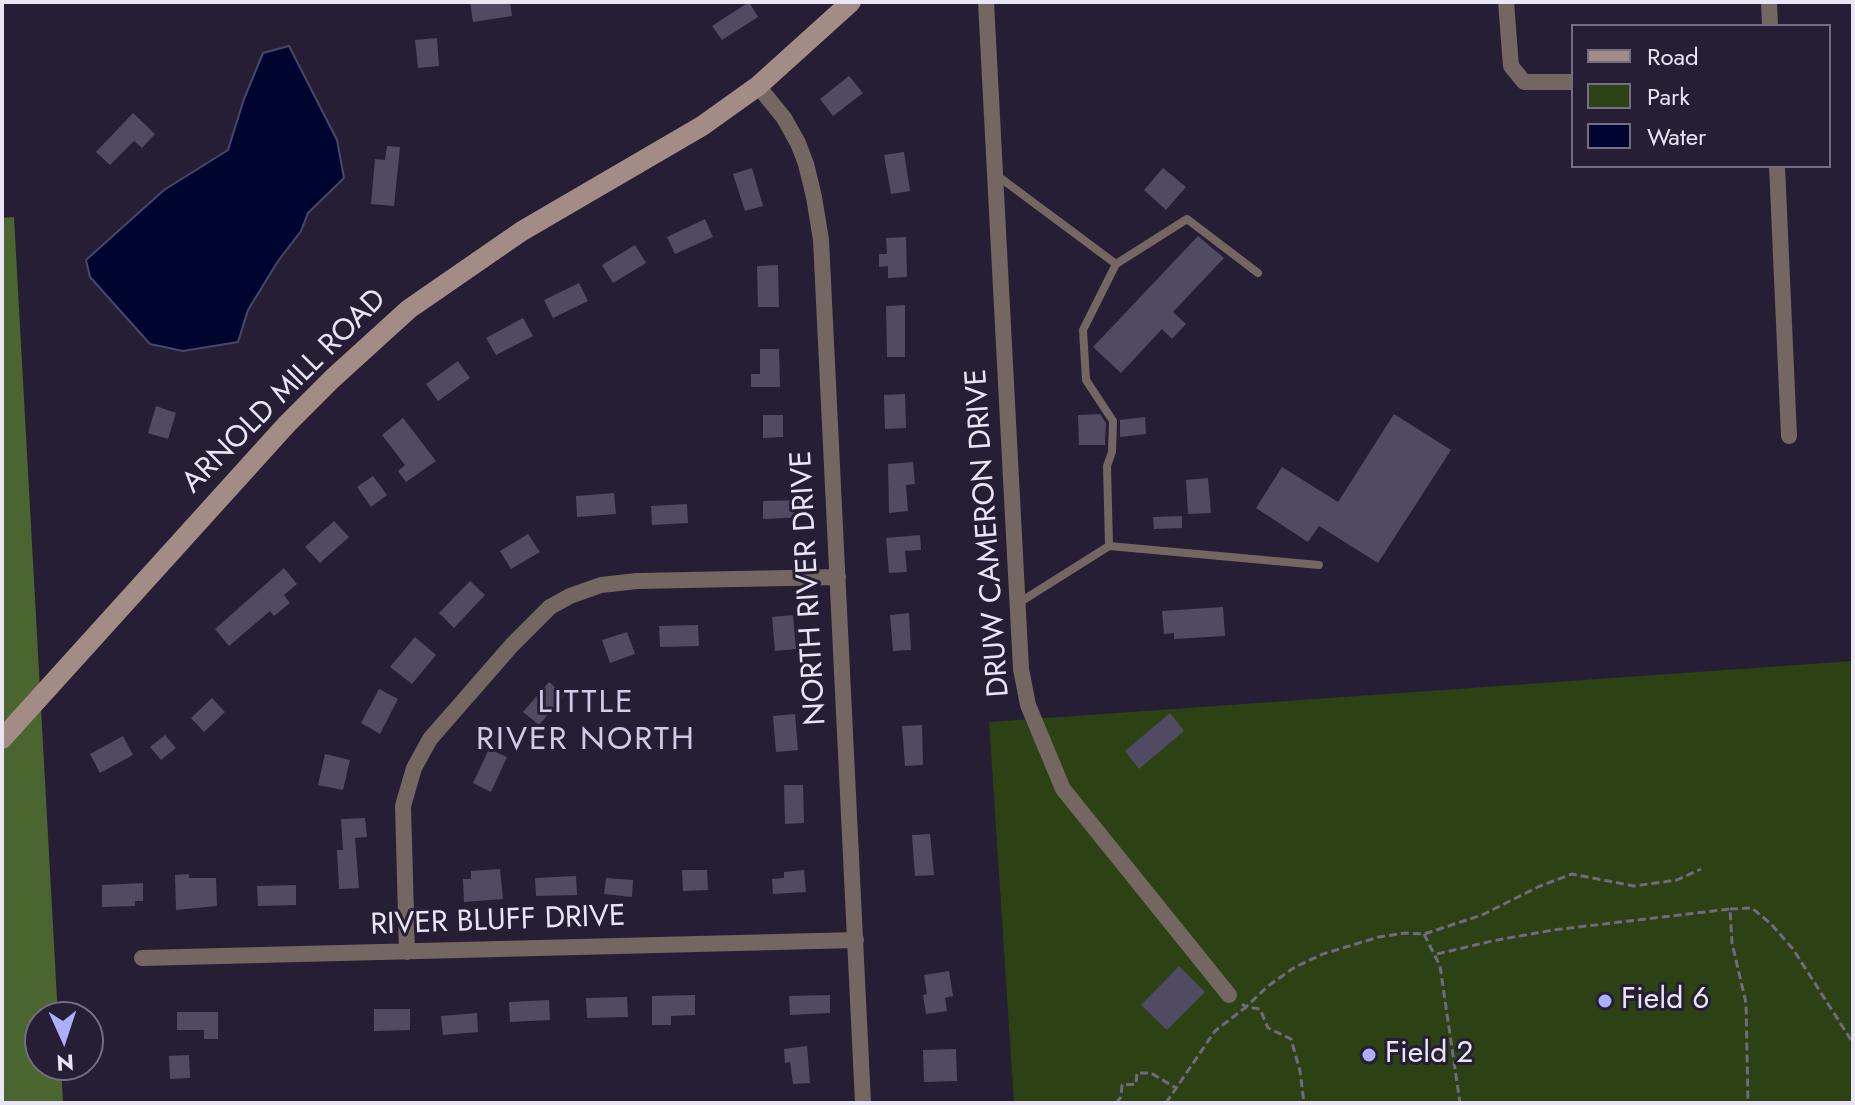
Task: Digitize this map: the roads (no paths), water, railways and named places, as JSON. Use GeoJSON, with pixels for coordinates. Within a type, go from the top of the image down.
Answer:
{"type":"FeatureCollection","features":[{"type":"Feature","properties":{"kind":"main road","name":"ARNOLD MILL ROAD"},"geometry":{"type":"LineString","coordinates":[[2,739],[287,424],[409,309],[522,231],[702,126],[758,86],[851,2]]}},
{"type":"Feature","properties":{"kind":"street","name":"DRUW CAMERON DRIVE"},"geometry":{"type":"LineString","coordinates":[[986,2],[1017,604],[1021,669],[1028,705],[1063,789],[1229,995]]}},
{"type":"Feature","properties":{"kind":"street"},"geometry":{"type":"LineString","coordinates":[[1506,2],[1511,66],[1524,82],[1571,82]]}},
{"type":"Feature","properties":{"kind":"street"},"geometry":{"type":"LineString","coordinates":[[1769,2],[1770,24]]}},
{"type":"Feature","properties":{"kind":"street","name":"NORTH RIVER DRIVE"},"geometry":{"type":"LineString","coordinates":[[758,86],[784,118],[798,143],[814,197],[821,240],[863,1103]]}},
{"type":"Feature","properties":{"kind":"street"},"geometry":{"type":"LineString","coordinates":[[1777,168],[1789,436]]}},
{"type":"Feature","properties":{"kind":"street"},"geometry":{"type":"LineString","coordinates":[[407,952],[403,806],[414,768],[430,739],[512,645],[550,607],[601,585],[637,581],[838,577]]}},
{"type":"Feature","properties":{"kind":"street","name":"RIVER BLUFF DRIVE"},"geometry":{"type":"LineString","coordinates":[[142,958],[856,940]]}},
{"type":"Feature","properties":{"kind":"lane"},"geometry":{"type":"LineString","coordinates":[[995,174],[1116,264]]}},
{"type":"Feature","properties":{"kind":"lane"},"geometry":{"type":"LineString","coordinates":[[1109,546],[1107,466],[1112,452],[1113,421],[1086,380],[1083,330],[1116,264],[1187,219],[1258,273]]}},
{"type":"Feature","properties":{"kind":"lane"},"geometry":{"type":"LineString","coordinates":[[1017,604],[1109,546],[1319,565]]}},
{"type":"Feature","properties":{"kind":"water"},"geometry":{"type":"Polygon","coordinates":[[[289,46],[337,140],[344,178],[308,213],[301,231],[248,310],[238,342],[183,351],[150,344],[90,277],[86,260],[164,190],[228,150],[263,53],[289,46]]]}},
{"type":"Feature","properties":{"kind":"place","name":"Field 6"},"geometry":{"type":"Point","coordinates":[1605,1001]}},
{"type":"Feature","properties":{"kind":"place","name":"Field 2"},"geometry":{"type":"Point","coordinates":[1369,1055]}},
{"type":"Feature","properties":{"kind":"district","name":"LITTLE RIVER NORTH"},"geometry":{"type":"Point","coordinates":[586,722]}}]}
